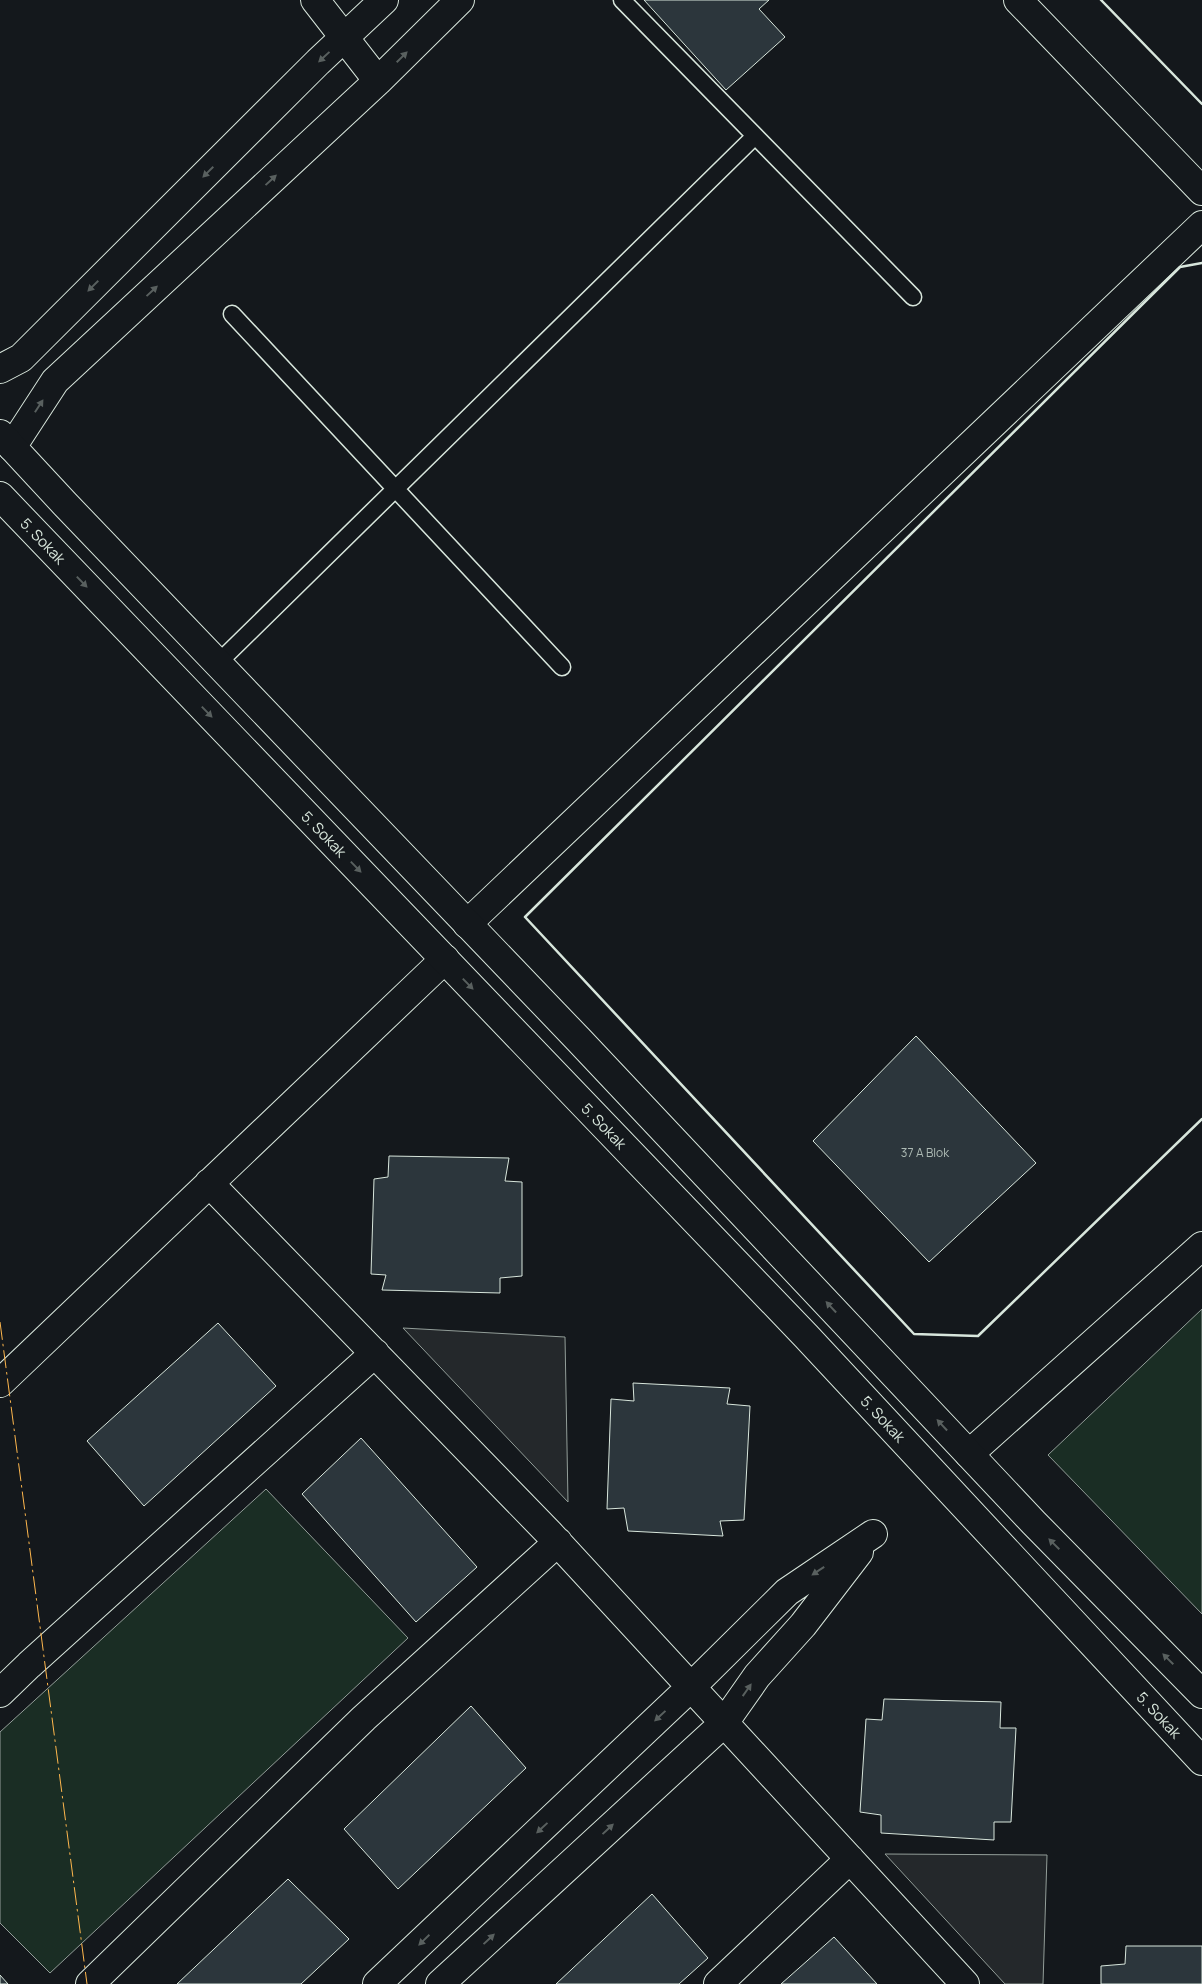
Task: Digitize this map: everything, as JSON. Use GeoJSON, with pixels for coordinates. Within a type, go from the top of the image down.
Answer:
{"type":"FeatureCollection","features":[{"type":"Feature","properties":{"kind":"street"},"geometry":{"type":"LineString","coordinates":[[315,0],[378,81]]}},
{"type":"Feature","properties":{"kind":"street"},"geometry":{"type":"LineString","coordinates":[[0,369],[21,358],[384,0]]}},
{"type":"Feature","properties":{"kind":"street"},"geometry":{"type":"LineString","coordinates":[[460,0],[378,81],[55,381],[6,440],[1034,1523],[1202,1694]]}},
{"type":"Feature","properties":{"kind":"street"},"geometry":{"type":"LineString","coordinates":[[1018,0],[1202,191]]}},
{"type":"Feature","properties":{"kind":"street"},"geometry":{"type":"LineString","coordinates":[[467,924],[1202,225]]}},
{"type":"Feature","properties":{"kind":"street","name":"5. Sokak"},"geometry":{"type":"LineString","coordinates":[[0,496],[806,1336],[1202,1761]]}},
{"type":"Feature","properties":{"kind":"street"},"geometry":{"type":"LineString","coordinates":[[187,692],[218,664]]}},
{"type":"Feature","properties":{"kind":"street"},"geometry":{"type":"LineString","coordinates":[[0,1383],[445,959]]}},
{"type":"Feature","properties":{"kind":"street"},"geometry":{"type":"LineString","coordinates":[[209,1183],[558,1542],[965,1984]]}},
{"type":"Feature","properties":{"kind":"street"},"geometry":{"type":"LineString","coordinates":[[969,1454],[1202,1246]]}},
{"type":"Feature","properties":{"kind":"street"},"geometry":{"type":"LineString","coordinates":[[0,1694],[29,1665],[375,1353]]}},
{"type":"Feature","properties":{"kind":"street"},"geometry":{"type":"LineString","coordinates":[[377,1984],[691,1687],[787,1592],[873,1534],[802,1625],[757,1676],[724,1723],[440,1984]]}},
{"type":"Feature","properties":{"kind":"street"},"geometry":{"type":"LineString","coordinates":[[90,1984],[364,1718],[558,1542]]}},
{"type":"Feature","properties":{"kind":"street"},"geometry":{"type":"LineString","coordinates":[[718,1984],[850,1859]]}},
{"type":"Feature","properties":{"kind":"lane"},"geometry":{"type":"LineString","coordinates":[[622,0],[914,297]]}},
{"type":"Feature","properties":{"kind":"lane"},"geometry":{"type":"LineString","coordinates":[[218,664],[755,136]]}},
{"type":"Feature","properties":{"kind":"lane"},"geometry":{"type":"LineString","coordinates":[[232,314],[562,667]]}},
{"type":"Feature","properties":{"kind":"green space"},"geometry":{"type":"Polygon","coordinates":[[[1202,1309],[1202,1614],[1048,1455],[1202,1309]]]}},
{"type":"Feature","properties":{"kind":"green space"},"geometry":{"type":"Polygon","coordinates":[[[266,1489],[408,1638],[50,1973],[0,1923],[0,1732],[266,1489]]]}},
{"type":"Feature","properties":{"kind":"shaded area"},"geometry":{"type":"Polygon","coordinates":[[[403,1328],[565,1337],[568,1502],[403,1328]]]}},
{"type":"Feature","properties":{"kind":"shaded area"},"geometry":{"type":"Polygon","coordinates":[[[885,1854],[1047,1855],[1043,1984],[1005,1984],[885,1854]]]}},
{"type":"Feature","properties":{"kind":"building"},"geometry":{"type":"Polygon","coordinates":[[[644,0],[769,0],[759,9],[785,37],[726,90],[644,0]]]}},
{"type":"Feature","properties":{"kind":"building"},"geometry":{"type":"Polygon","coordinates":[[[916,1036],[1036,1163],[929,1262],[813,1141],[916,1036]]]}},
{"type":"Feature","properties":{"kind":"building"},"geometry":{"type":"Polygon","coordinates":[[[389,1156],[509,1158],[505,1181],[522,1182],[522,1276],[500,1278],[500,1293],[382,1290],[386,1275],[371,1274],[374,1179],[388,1177],[389,1156]]]}},
{"type":"Feature","properties":{"kind":"building"},"geometry":{"type":"Polygon","coordinates":[[[218,1323],[276,1386],[144,1506],[87,1441],[218,1323]]]}},
{"type":"Feature","properties":{"kind":"building"},"geometry":{"type":"Polygon","coordinates":[[[633,1383],[730,1388],[727,1404],[750,1406],[744,1520],[720,1521],[723,1536],[628,1531],[624,1508],[607,1509],[611,1399],[634,1401],[633,1383]]]}},
{"type":"Feature","properties":{"kind":"building"},"geometry":{"type":"Polygon","coordinates":[[[361,1438],[477,1567],[416,1622],[302,1494],[361,1438]]]}},
{"type":"Feature","properties":{"kind":"building"},"geometry":{"type":"Polygon","coordinates":[[[884,1699],[1001,1702],[1000,1728],[1016,1728],[1011,1822],[994,1822],[994,1840],[881,1833],[881,1815],[860,1812],[866,1719],[882,1720],[884,1699]]]}},
{"type":"Feature","properties":{"kind":"building"},"geometry":{"type":"Polygon","coordinates":[[[471,1706],[526,1768],[398,1889],[344,1829],[471,1706]]]}},
{"type":"Feature","properties":{"kind":"building"},"geometry":{"type":"Polygon","coordinates":[[[288,1879],[349,1939],[301,1984],[177,1984],[288,1879]]]}},
{"type":"Feature","properties":{"kind":"building"},"geometry":{"type":"Polygon","coordinates":[[[652,1894],[708,1958],[679,1984],[556,1984],[652,1894]]]}},
{"type":"Feature","properties":{"kind":"building"},"geometry":{"type":"Polygon","coordinates":[[[834,1937],[877,1984],[781,1984],[834,1937]]]}},
{"type":"Feature","properties":{"kind":"building"},"geometry":{"type":"Polygon","coordinates":[[[1126,1946],[1202,1946],[1202,1984],[1101,1984],[1101,1966],[1125,1964],[1126,1946]]]}},
{"type":"Feature","properties":{"kind":"building"},"geometry":{"type":"Polygon","coordinates":[[[0,1975],[8,1984],[0,1984],[0,1975]]]}},
{"type":"Feature","properties":{"kind":"wall"},"geometry":{"type":"LineString","coordinates":[[1101,0],[1202,104]]}},
{"type":"Feature","properties":{"kind":"wall"},"geometry":{"type":"LineString","coordinates":[[1202,263],[1180,267],[525,917],[914,1334],[978,1336],[1202,1119]]}},
{"type":"Feature","properties":{"kind":"power"},"geometry":{"type":"LineString","coordinates":[[0,1322],[87,1984]]}}]}
